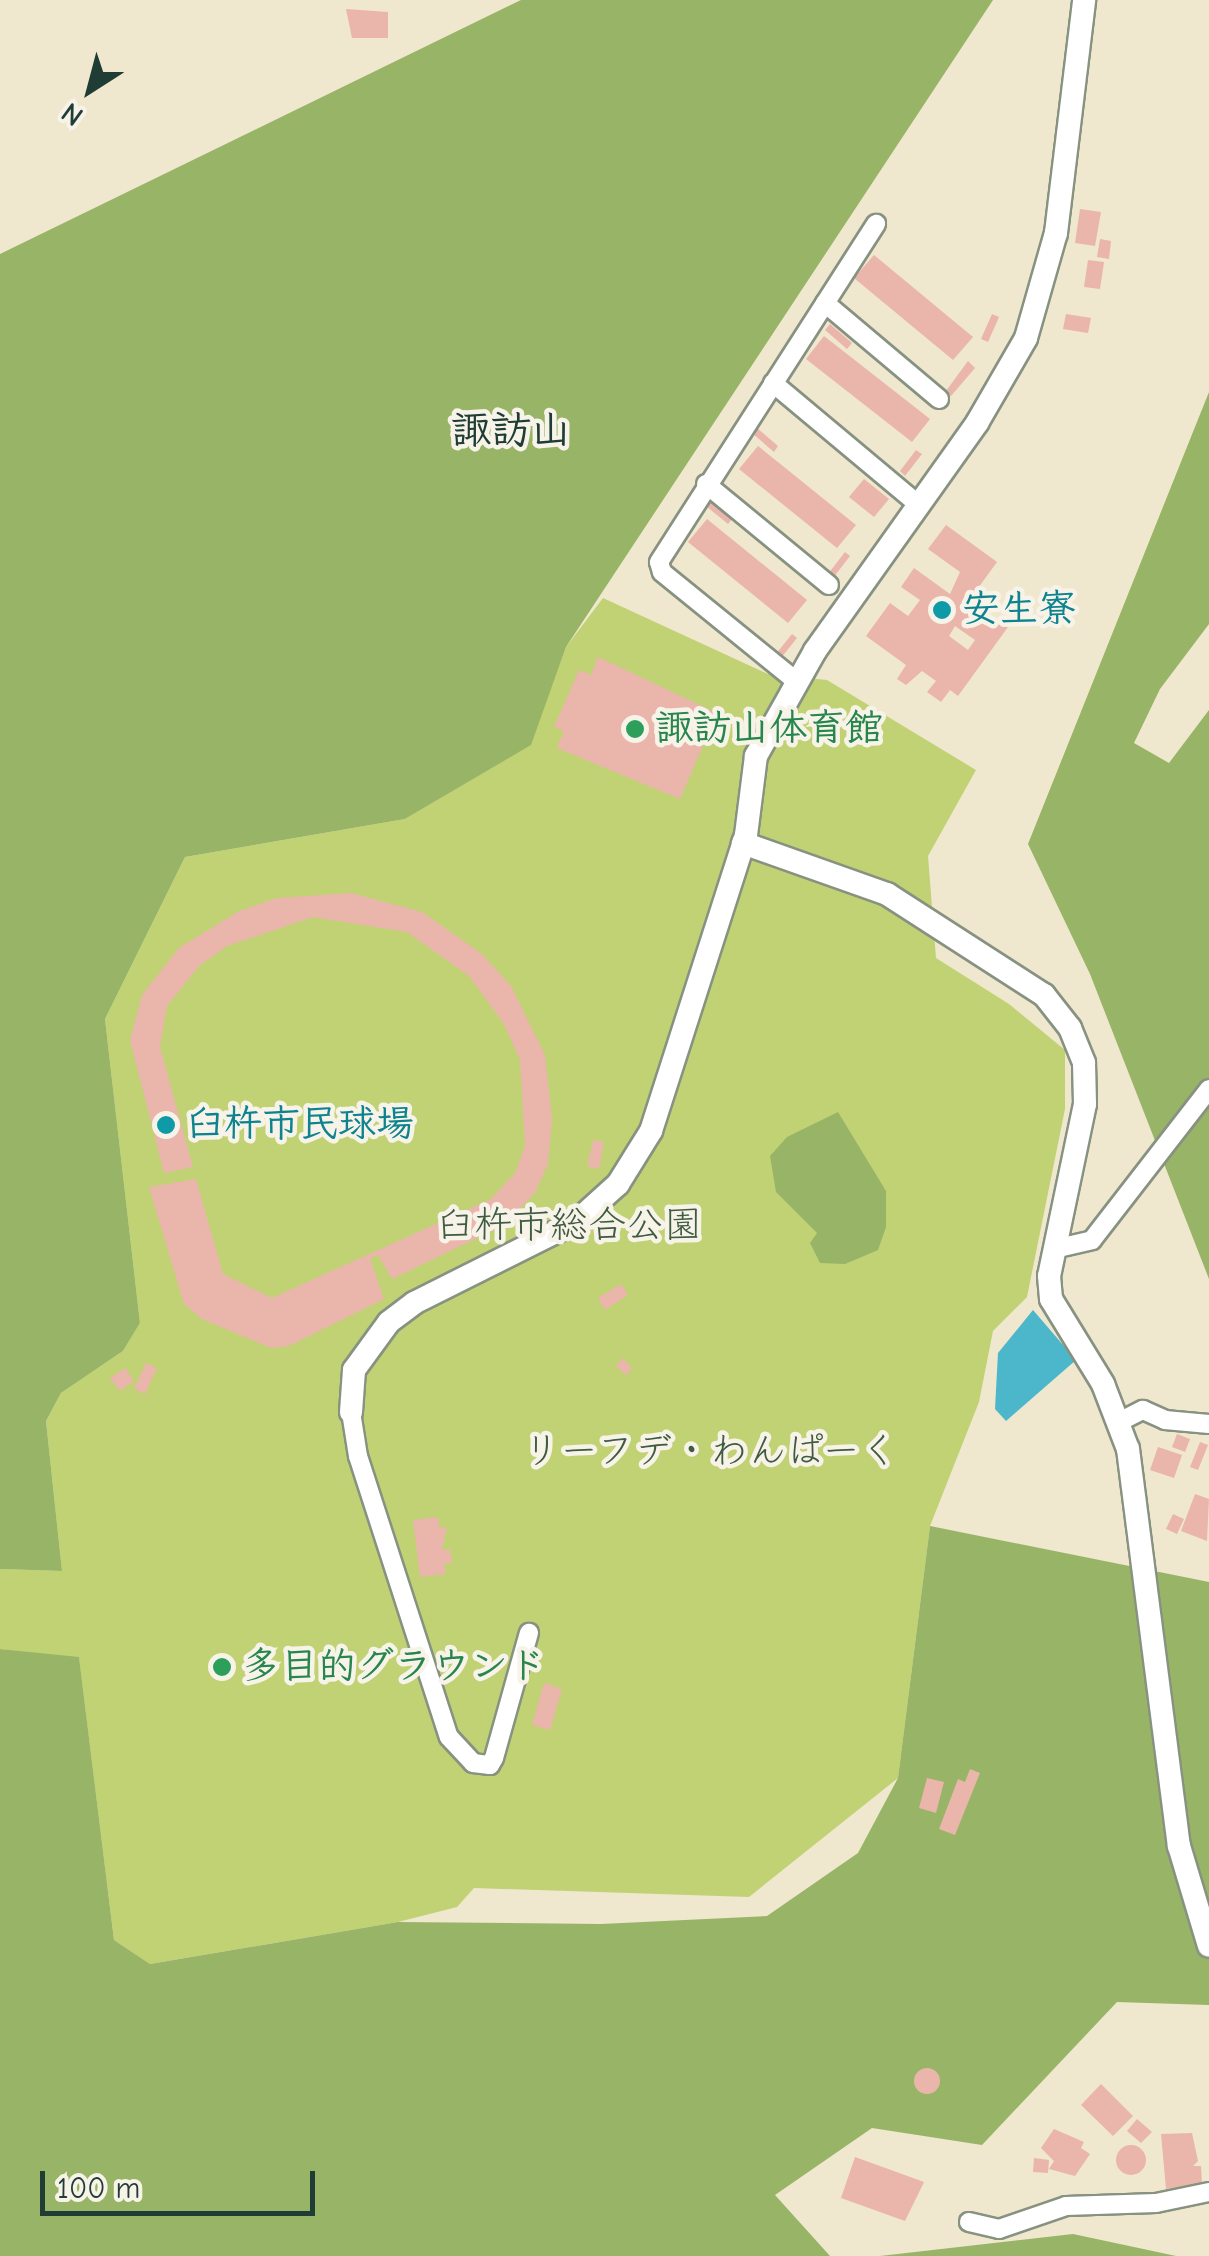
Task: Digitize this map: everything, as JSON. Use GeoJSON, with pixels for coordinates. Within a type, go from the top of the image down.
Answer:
{"type":"FeatureCollection","features":[{"type":"Feature","properties":{"kind":"street"},"geometry":{"type":"LineString","coordinates":[[529,1633],[494,1758],[490,1765],[473,1762],[449,1737],[358,1456],[351,1412],[354,1370],[389,1322],[414,1302],[576,1222],[638,1156],[744,843],[756,756],[796,681],[1006,380],[1042,294],[1056,233],[1084,0]]}},
{"type":"Feature","properties":{"kind":"street"},"geometry":{"type":"LineString","coordinates":[[796,681],[662,572],[662,552],[876,224]]}},
{"type":"Feature","properties":{"kind":"street"},"geometry":{"type":"LineString","coordinates":[[825,303],[938,399]]}},
{"type":"Feature","properties":{"kind":"street"},"geometry":{"type":"LineString","coordinates":[[773,382],[918,506]]}},
{"type":"Feature","properties":{"kind":"street"},"geometry":{"type":"LineString","coordinates":[[706,484],[829,585]]}},
{"type":"Feature","properties":{"kind":"street"},"geometry":{"type":"LineString","coordinates":[[744,843],[887,894],[1044,995],[1070,1028],[1084,1063],[1084,1104],[1054,1250],[1051,1299],[1103,1384],[1117,1423],[1139,1520],[1179,1846],[1209,1946]]}},
{"type":"Feature","properties":{"kind":"street"},"geometry":{"type":"LineString","coordinates":[[1054,1250],[1092,1240],[1209,1089]]}},
{"type":"Feature","properties":{"kind":"street"},"geometry":{"type":"LineString","coordinates":[[1117,1423],[1143,1410],[1165,1420],[1209,1424]]}},
{"type":"Feature","properties":{"kind":"street"},"geometry":{"type":"LineString","coordinates":[[969,2222],[999,2229],[1066,2206],[1156,2203],[1209,2192]]}},
{"type":"Feature","properties":{"kind":"green space"},"geometry":{"type":"Polygon","coordinates":[[[521,0],[993,0],[566,647],[531,745],[405,819],[185,857],[105,1019],[140,1323],[123,1351],[61,1393],[46,1421],[62,1571],[0,1569],[0,254],[521,0]]]}},
{"type":"Feature","properties":{"kind":"green space"},"geometry":{"type":"Polygon","coordinates":[[[1209,392],[1209,624],[1160,689],[1134,743],[1169,763],[1209,710],[1209,1279],[1090,974],[1028,844],[1209,392]]]}},
{"type":"Feature","properties":{"kind":"green space","name":"臼杵市総合公園"},"geometry":{"type":"Polygon","coordinates":[[[603,598],[768,674],[827,680],[976,770],[928,856],[936,958],[1009,1004],[1065,1050],[1065,1109],[1027,1297],[993,1331],[979,1402],[930,1526],[898,1778],[749,1897],[474,1888],[457,1907],[398,1922],[150,1964],[114,1940],[79,1658],[0,1649],[0,1569],[62,1571],[46,1421],[61,1393],[123,1351],[140,1323],[105,1019],[185,857],[405,819],[530,745],[566,647],[603,598]]]}},
{"type":"Feature","properties":{"kind":"green space"},"geometry":{"type":"Polygon","coordinates":[[[838,1112],[886,1191],[886,1227],[878,1250],[845,1264],[820,1263],[810,1243],[817,1233],[776,1192],[770,1156],[787,1137],[838,1112]]]}},
{"type":"Feature","properties":{"kind":"green space"},"geometry":{"type":"Polygon","coordinates":[[[930,1526],[1209,1582],[1209,2005],[1117,2002],[982,2145],[872,2128],[775,2195],[830,2256],[0,2256],[0,1649],[79,1657],[114,1940],[150,1964],[398,1922],[601,1924],[767,1916],[858,1853],[898,1778],[930,1526]]]}},
{"type":"Feature","properties":{"kind":"green space"},"geometry":{"type":"Polygon","coordinates":[[[1073,2234],[1176,2256],[880,2256],[1073,2234]]]}},
{"type":"Feature","properties":{"kind":"water"},"geometry":{"type":"Polygon","coordinates":[[[1033,1310],[1076,1360],[1006,1421],[995,1409],[998,1353],[1033,1310]]]}},
{"type":"Feature","properties":{"kind":"building"},"geometry":{"type":"Polygon","coordinates":[[[346,9],[388,12],[388,38],[352,38],[346,9]]]}},
{"type":"Feature","properties":{"kind":"building"},"geometry":{"type":"Polygon","coordinates":[[[1080,209],[1101,212],[1095,246],[1075,243],[1080,209]]]}},
{"type":"Feature","properties":{"kind":"building"},"geometry":{"type":"Polygon","coordinates":[[[1100,239],[1111,241],[1109,259],[1097,257],[1100,239]]]}},
{"type":"Feature","properties":{"kind":"building"},"geometry":{"type":"Polygon","coordinates":[[[874,255],[973,337],[953,360],[854,278],[874,255]]]}},
{"type":"Feature","properties":{"kind":"building"},"geometry":{"type":"Polygon","coordinates":[[[1088,260],[1104,262],[1100,289],[1084,287],[1088,260]]]}},
{"type":"Feature","properties":{"kind":"building"},"geometry":{"type":"Polygon","coordinates":[[[992,314],[999,317],[988,342],[981,339],[992,314]]]}},
{"type":"Feature","properties":{"kind":"building"},"geometry":{"type":"Polygon","coordinates":[[[1066,314],[1091,318],[1088,333],[1063,329],[1066,314]]]}},
{"type":"Feature","properties":{"kind":"building"},"geometry":{"type":"Polygon","coordinates":[[[830,324],[852,343],[847,349],[825,330],[830,324]]]}},
{"type":"Feature","properties":{"kind":"building"},"geometry":{"type":"Polygon","coordinates":[[[824,336],[930,419],[912,442],[806,359],[824,336]]]}},
{"type":"Feature","properties":{"kind":"building"},"geometry":{"type":"Polygon","coordinates":[[[968,361],[975,368],[951,396],[946,391],[968,361]]]}},
{"type":"Feature","properties":{"kind":"building"},"geometry":{"type":"Polygon","coordinates":[[[757,428],[778,446],[774,452],[752,433],[757,428]]]}},
{"type":"Feature","properties":{"kind":"building"},"geometry":{"type":"Polygon","coordinates":[[[758,446],[856,525],[837,548],[739,469],[758,446]]]}},
{"type":"Feature","properties":{"kind":"building"},"geometry":{"type":"Polygon","coordinates":[[[916,450],[922,454],[905,476],[900,471],[916,450]]]}},
{"type":"Feature","properties":{"kind":"building"},"geometry":{"type":"Polygon","coordinates":[[[864,479],[889,499],[874,517],[849,497],[864,479]]]}},
{"type":"Feature","properties":{"kind":"building"},"geometry":{"type":"Polygon","coordinates":[[[710,501],[732,519],[728,524],[706,506],[710,501]]]}},
{"type":"Feature","properties":{"kind":"building"},"geometry":{"type":"Polygon","coordinates":[[[707,519],[807,600],[788,623],[688,542],[707,519]]]}},
{"type":"Feature","properties":{"kind":"building","name":"安生寮"},"geometry":{"type":"Polygon","coordinates":[[[946,525],[997,562],[965,606],[1008,627],[958,696],[950,690],[941,702],[927,692],[936,681],[922,671],[906,685],[897,679],[906,665],[866,636],[890,603],[908,616],[920,600],[901,587],[914,568],[950,594],[960,572],[928,549],[946,525]],[[955,626],[949,636],[968,650],[975,640],[955,626]]]}},
{"type":"Feature","properties":{"kind":"building"},"geometry":{"type":"Polygon","coordinates":[[[845,552],[850,556],[833,578],[828,574],[845,552]]]}},
{"type":"Feature","properties":{"kind":"building"},"geometry":{"type":"Polygon","coordinates":[[[792,634],[797,638],[781,658],[776,654],[792,634]]]}},
{"type":"Feature","properties":{"kind":"building","name":"諏訪山体育館"},"geometry":{"type":"Polygon","coordinates":[[[598,657],[717,713],[680,799],[557,748],[564,731],[554,727],[579,670],[591,675],[598,657]]]}},
{"type":"Feature","properties":{"kind":"building","name":"臼杵市民球場"},"geometry":{"type":"Polygon","coordinates":[[[351,893],[422,912],[482,954],[511,986],[545,1055],[552,1119],[548,1164],[535,1193],[504,1225],[392,1279],[378,1255],[370,1259],[384,1299],[289,1346],[271,1348],[202,1319],[184,1304],[149,1187],[196,1179],[223,1274],[272,1298],[491,1199],[515,1173],[525,1146],[520,1060],[504,1024],[469,976],[407,932],[313,917],[227,946],[199,966],[167,1006],[160,1047],[193,1167],[164,1173],[130,1040],[142,995],[179,948],[239,911],[277,898],[351,893]]]}},
{"type":"Feature","properties":{"kind":"building"},"geometry":{"type":"Polygon","coordinates":[[[593,1140],[604,1142],[599,1169],[587,1166],[593,1140]]]}},
{"type":"Feature","properties":{"kind":"building"},"geometry":{"type":"Polygon","coordinates":[[[621,1284],[628,1295],[605,1310],[598,1298],[621,1284]]]}},
{"type":"Feature","properties":{"kind":"building"},"geometry":{"type":"Polygon","coordinates":[[[623,1358],[632,1369],[626,1375],[616,1366],[623,1358]]]}},
{"type":"Feature","properties":{"kind":"building"},"geometry":{"type":"Polygon","coordinates":[[[146,1363],[157,1368],[145,1394],[134,1389],[146,1363]]]}},
{"type":"Feature","properties":{"kind":"building"},"geometry":{"type":"Polygon","coordinates":[[[125,1368],[134,1381],[120,1391],[110,1378],[125,1368]]]}},
{"type":"Feature","properties":{"kind":"building"},"geometry":{"type":"Polygon","coordinates":[[[1177,1434],[1190,1439],[1185,1452],[1172,1447],[1177,1434]]]}},
{"type":"Feature","properties":{"kind":"building"},"geometry":{"type":"Polygon","coordinates":[[[1200,1442],[1208,1445],[1198,1470],[1190,1467],[1200,1442]]]}},
{"type":"Feature","properties":{"kind":"building"},"geometry":{"type":"Polygon","coordinates":[[[1158,1447],[1182,1455],[1174,1478],[1150,1470],[1158,1447]]]}},
{"type":"Feature","properties":{"kind":"building"},"geometry":{"type":"Polygon","coordinates":[[[1195,1494],[1209,1499],[1207,1541],[1181,1531],[1195,1494]]]}},
{"type":"Feature","properties":{"kind":"building"},"geometry":{"type":"Polygon","coordinates":[[[1173,1514],[1184,1519],[1177,1534],[1166,1529],[1173,1514]]]}},
{"type":"Feature","properties":{"kind":"building"},"geometry":{"type":"Polygon","coordinates":[[[438,1517],[440,1528],[447,1527],[442,1550],[450,1549],[452,1563],[444,1564],[446,1574],[420,1577],[413,1520],[438,1517]]]}},
{"type":"Feature","properties":{"kind":"building"},"geometry":{"type":"Polygon","coordinates":[[[544,1683],[562,1689],[550,1730],[532,1725],[544,1683]]]}},
{"type":"Feature","properties":{"kind":"building"},"geometry":{"type":"Polygon","coordinates":[[[970,1769],[980,1773],[955,1835],[939,1829],[958,1779],[965,1782],[970,1769]]]}},
{"type":"Feature","properties":{"kind":"building"},"geometry":{"type":"Polygon","coordinates":[[[927,1778],[944,1782],[936,1813],[919,1808],[927,1778]]]}},
{"type":"Feature","properties":{"kind":"building"},"geometry":{"type":"Polygon","coordinates":[[[927,2068],[936,2072],[940,2081],[936,2090],[927,2094],[918,2090],[914,2081],[918,2072],[927,2068]]]}},
{"type":"Feature","properties":{"kind":"building"},"geometry":{"type":"Polygon","coordinates":[[[1101,2084],[1133,2116],[1113,2136],[1081,2105],[1101,2084]]]}},
{"type":"Feature","properties":{"kind":"building"},"geometry":{"type":"Polygon","coordinates":[[[1137,2119],[1152,2132],[1141,2143],[1127,2131],[1137,2119]]]}},
{"type":"Feature","properties":{"kind":"building"},"geometry":{"type":"Polygon","coordinates":[[[1054,2129],[1084,2142],[1081,2148],[1090,2154],[1075,2176],[1049,2169],[1054,2161],[1041,2148],[1054,2129]]]}},
{"type":"Feature","properties":{"kind":"building"},"geometry":{"type":"Polygon","coordinates":[[[1192,2133],[1198,2161],[1193,2166],[1201,2166],[1202,2184],[1166,2189],[1161,2134],[1192,2133]]]}},
{"type":"Feature","properties":{"kind":"building"},"geometry":{"type":"Polygon","coordinates":[[[1131,2145],[1142,2149],[1146,2160],[1142,2171],[1131,2175],[1120,2171],[1116,2160],[1120,2149],[1131,2145]]]}},
{"type":"Feature","properties":{"kind":"building"},"geometry":{"type":"Polygon","coordinates":[[[855,2157],[924,2182],[905,2221],[841,2198],[855,2157]]]}},
{"type":"Feature","properties":{"kind":"building"},"geometry":{"type":"Polygon","coordinates":[[[1034,2158],[1049,2160],[1048,2173],[1033,2172],[1034,2158]]]}},
{"type":"Feature","properties":{"kind":"place","name":"安生寮"},"geometry":{"type":"Point","coordinates":[942,610]}},
{"type":"Feature","properties":{"kind":"place","name":"諏訪山体育館"},"geometry":{"type":"Point","coordinates":[635,729]}},
{"type":"Feature","properties":{"kind":"place","name":"臼杵市民球場"},"geometry":{"type":"Point","coordinates":[166,1125]}},
{"type":"Feature","properties":{"kind":"place","name":"多目的グラウンド"},"geometry":{"type":"Point","coordinates":[222,1667]}},
{"type":"Feature","properties":{"kind":"district","name":"諏訪山"},"geometry":{"type":"Point","coordinates":[511,430]}},
{"type":"Feature","properties":{"kind":"park label","name":"リーフデ・わんぱーく"},"geometry":{"type":"Point","coordinates":[710,1452]}}]}
